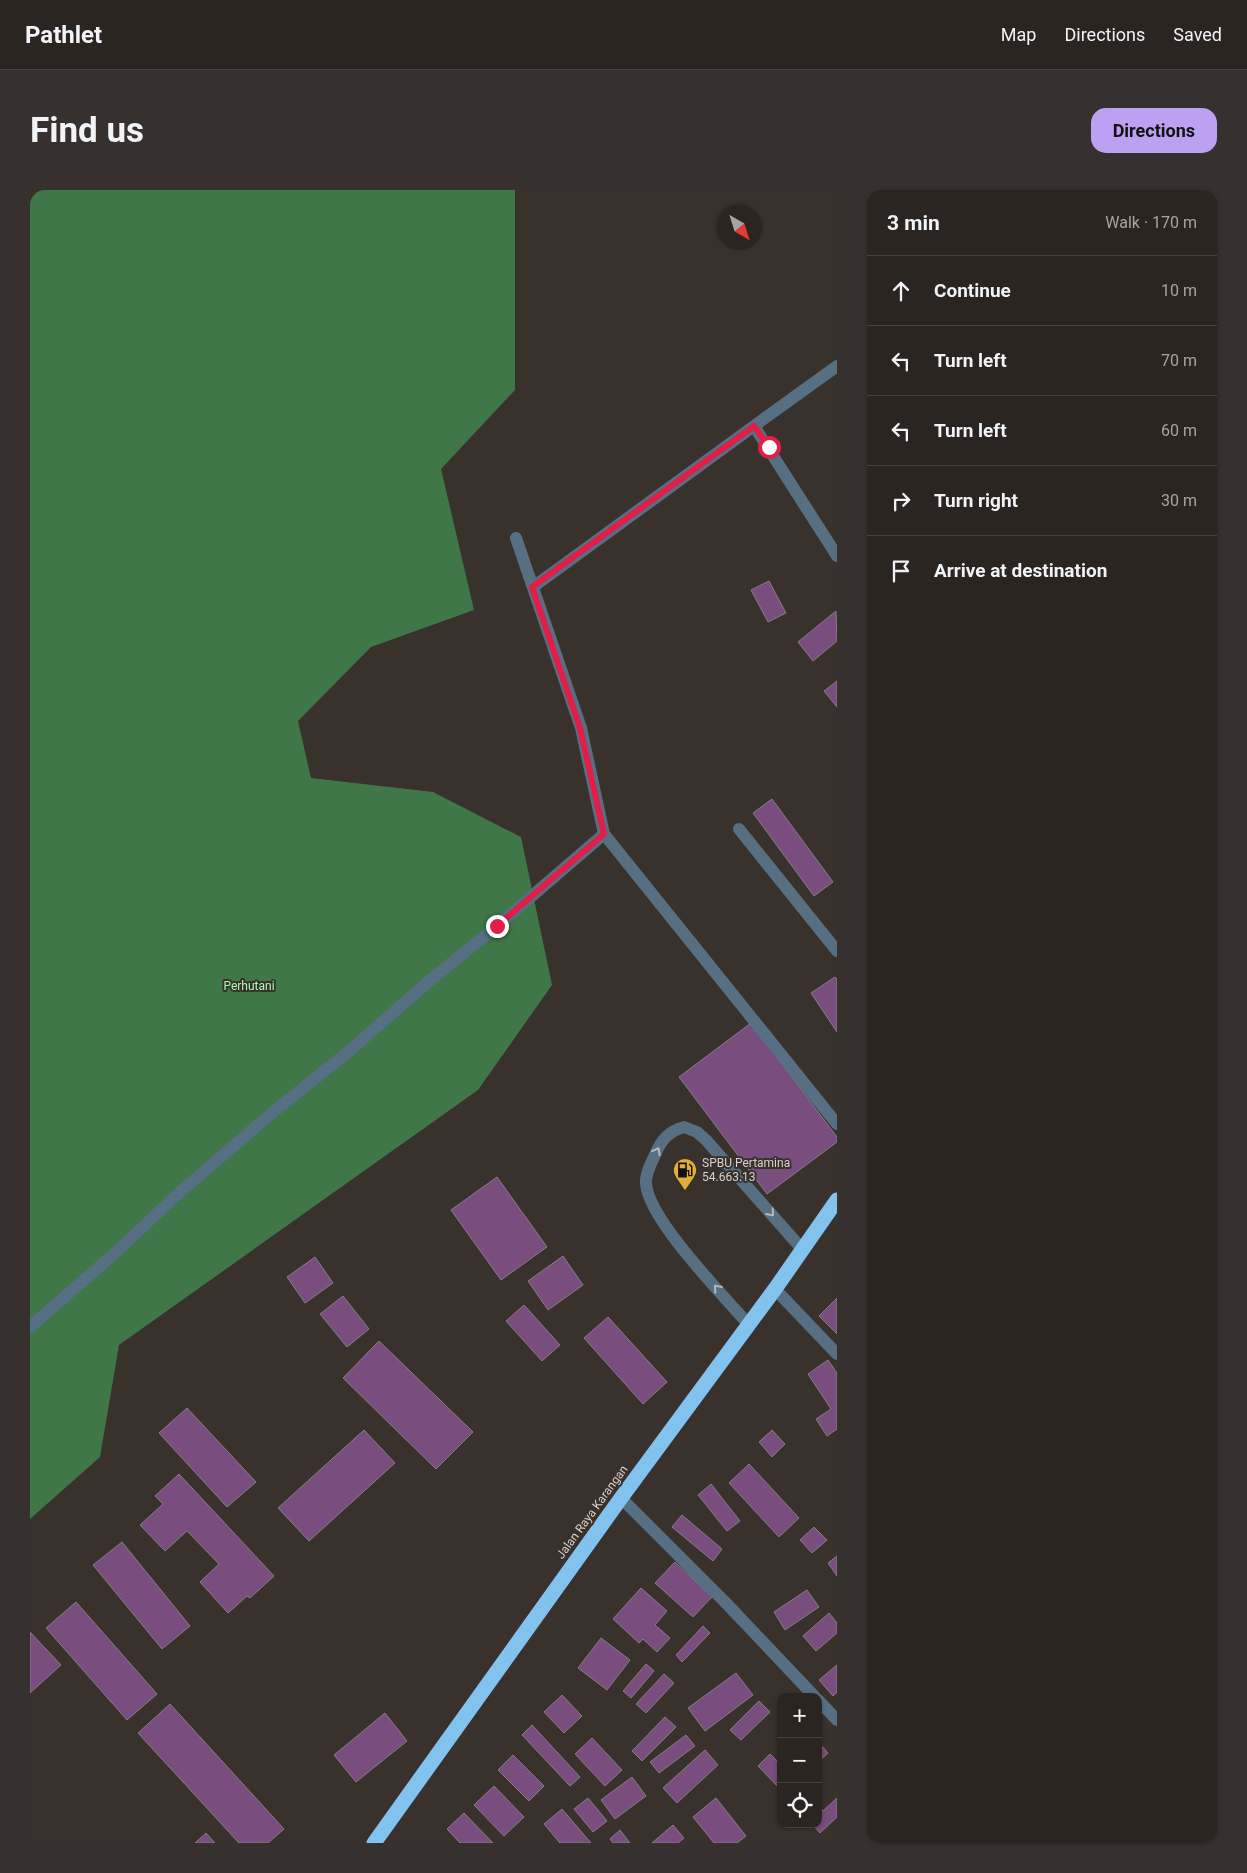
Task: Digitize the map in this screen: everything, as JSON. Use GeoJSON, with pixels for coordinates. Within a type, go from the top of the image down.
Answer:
{"type":"FeatureCollection","features":[{"type":"Feature","properties":{"kind":"highway","name":"Jalan Raya Karangan"},"geometry":{"type":"LineString","coordinates":[[374,1843],[621,1498],[775,1289],[837,1200]]}},
{"type":"Feature","properties":{"kind":"street"},"geometry":{"type":"LineString","coordinates":[[532,587],[837,366]]}},
{"type":"Feature","properties":{"kind":"street"},"geometry":{"type":"LineString","coordinates":[[754,426],[837,556]]}},
{"type":"Feature","properties":{"kind":"street"},"geometry":{"type":"LineString","coordinates":[[516,538],[580,728],[604,834],[837,1124]]}},
{"type":"Feature","properties":{"kind":"street"},"geometry":{"type":"LineString","coordinates":[[739,829],[837,951]]}},
{"type":"Feature","properties":{"kind":"street"},"geometry":{"type":"LineString","coordinates":[[30,1327],[114,1254],[187,1186],[604,834]]}},
{"type":"Feature","properties":{"kind":"street"},"geometry":{"type":"LineString","coordinates":[[748,1325],[672,1234],[651,1204],[646,1182],[657,1149],[668,1134],[684,1126],[697,1132],[739,1176],[802,1249]]}},
{"type":"Feature","properties":{"kind":"street"},"geometry":{"type":"LineString","coordinates":[[775,1289],[837,1354]]}},
{"type":"Feature","properties":{"kind":"street"},"geometry":{"type":"LineString","coordinates":[[621,1498],[726,1602],[811,1693]]}},
{"type":"Feature","properties":{"kind":"street"},"geometry":{"type":"LineString","coordinates":[[822,1704],[837,1720]]}},
{"type":"Feature","properties":{"kind":"green space","name":"Perhutani"},"geometry":{"type":"Polygon","coordinates":[[[30,190],[515,190],[515,390],[441,469],[474,610],[371,647],[298,721],[311,778],[433,792],[521,837],[552,985],[478,1090],[119,1345],[100,1457],[30,1519],[30,190]]]}},
{"type":"Feature","properties":{"kind":"building"},"geometry":{"type":"Polygon","coordinates":[[[769,581],[786,613],[768,622],[751,590],[769,581]]]}},
{"type":"Feature","properties":{"kind":"building"},"geometry":{"type":"Polygon","coordinates":[[[836,611],[837,641],[813,661],[798,642],[836,611]]]}},
{"type":"Feature","properties":{"kind":"building"},"geometry":{"type":"Polygon","coordinates":[[[837,681],[837,707],[824,691],[837,681]]]}},
{"type":"Feature","properties":{"kind":"building"},"geometry":{"type":"Polygon","coordinates":[[[772,799],[833,882],[814,896],[753,813],[772,799]]]}},
{"type":"Feature","properties":{"kind":"building"},"geometry":{"type":"Polygon","coordinates":[[[835,977],[837,979],[837,1032],[811,993],[835,977]]]}},
{"type":"Feature","properties":{"kind":"building"},"geometry":{"type":"Polygon","coordinates":[[[751,1023],[837,1137],[837,1142],[767,1194],[679,1077],[751,1023]]]}},
{"type":"Feature","properties":{"kind":"building"},"geometry":{"type":"Polygon","coordinates":[[[497,1177],[547,1247],[501,1280],[451,1210],[497,1177]]]}},
{"type":"Feature","properties":{"kind":"building"},"geometry":{"type":"Polygon","coordinates":[[[563,1256],[583,1285],[548,1310],[528,1281],[563,1256]]]}},
{"type":"Feature","properties":{"kind":"building"},"geometry":{"type":"Polygon","coordinates":[[[315,1257],[333,1283],[305,1303],[287,1277],[315,1257]]]}},
{"type":"Feature","properties":{"kind":"building"},"geometry":{"type":"Polygon","coordinates":[[[343,1296],[369,1329],[347,1347],[320,1314],[343,1296]]]}},
{"type":"Feature","properties":{"kind":"building"},"geometry":{"type":"Polygon","coordinates":[[[837,1298],[837,1334],[819,1316],[837,1298]]]}},
{"type":"Feature","properties":{"kind":"building"},"geometry":{"type":"Polygon","coordinates":[[[524,1305],[560,1345],[542,1361],[506,1321],[524,1305]]]}},
{"type":"Feature","properties":{"kind":"building"},"geometry":{"type":"Polygon","coordinates":[[[608,1317],[667,1382],[643,1404],[584,1338],[608,1317]]]}},
{"type":"Feature","properties":{"kind":"building"},"geometry":{"type":"Polygon","coordinates":[[[379,1341],[473,1432],[436,1469],[343,1378],[379,1341]]]}},
{"type":"Feature","properties":{"kind":"building"},"geometry":{"type":"Polygon","coordinates":[[[828,1360],[837,1373],[837,1429],[827,1436],[816,1419],[831,1409],[808,1374],[828,1360]]]}},
{"type":"Feature","properties":{"kind":"building"},"geometry":{"type":"Polygon","coordinates":[[[187,1408],[256,1482],[227,1507],[159,1433],[187,1408]]]}},
{"type":"Feature","properties":{"kind":"building"},"geometry":{"type":"Polygon","coordinates":[[[364,1430],[395,1463],[309,1541],[278,1508],[364,1430]]]}},
{"type":"Feature","properties":{"kind":"building"},"geometry":{"type":"Polygon","coordinates":[[[772,1430],[785,1444],[772,1457],[759,1442],[772,1430]]]}},
{"type":"Feature","properties":{"kind":"building"},"geometry":{"type":"Polygon","coordinates":[[[749,1464],[799,1518],[779,1537],[729,1483],[749,1464]]]}},
{"type":"Feature","properties":{"kind":"building"},"geometry":{"type":"Polygon","coordinates":[[[179,1474],[274,1576],[250,1598],[247,1596],[228,1613],[200,1582],[219,1564],[187,1531],[165,1551],[140,1525],[163,1504],[155,1496],[179,1474]]]}},
{"type":"Feature","properties":{"kind":"building"},"geometry":{"type":"Polygon","coordinates":[[[711,1484],[740,1521],[727,1531],[698,1495],[711,1484]]]}},
{"type":"Feature","properties":{"kind":"building"},"geometry":{"type":"Polygon","coordinates":[[[682,1515],[722,1549],[713,1561],[672,1527],[682,1515]]]}},
{"type":"Feature","properties":{"kind":"building"},"geometry":{"type":"Polygon","coordinates":[[[814,1527],[827,1540],[812,1553],[800,1540],[814,1527]]]}},
{"type":"Feature","properties":{"kind":"building"},"geometry":{"type":"Polygon","coordinates":[[[122,1542],[190,1626],[162,1649],[93,1565],[122,1542]]]}},
{"type":"Feature","properties":{"kind":"building"},"geometry":{"type":"Polygon","coordinates":[[[837,1556],[837,1576],[828,1563],[837,1556]]]}},
{"type":"Feature","properties":{"kind":"building"},"geometry":{"type":"Polygon","coordinates":[[[675,1562],[712,1597],[693,1617],[655,1583],[675,1562]]]}},
{"type":"Feature","properties":{"kind":"building"},"geometry":{"type":"Polygon","coordinates":[[[641,1588],[667,1611],[655,1625],[670,1638],[657,1652],[643,1639],[639,1643],[613,1619],[641,1588]]]}},
{"type":"Feature","properties":{"kind":"building"},"geometry":{"type":"Polygon","coordinates":[[[807,1590],[819,1607],[785,1630],[774,1612],[807,1590]]]}},
{"type":"Feature","properties":{"kind":"building"},"geometry":{"type":"Polygon","coordinates":[[[76,1602],[157,1694],[127,1720],[46,1628],[76,1602]]]}},
{"type":"Feature","properties":{"kind":"building"},"geometry":{"type":"Polygon","coordinates":[[[829,1613],[837,1623],[837,1633],[816,1651],[803,1636],[829,1613]]]}},
{"type":"Feature","properties":{"kind":"building"},"geometry":{"type":"Polygon","coordinates":[[[703,1626],[710,1633],[682,1662],[676,1655],[703,1626]]]}},
{"type":"Feature","properties":{"kind":"building"},"geometry":{"type":"Polygon","coordinates":[[[30,1632],[61,1665],[30,1693],[30,1632]]]}},
{"type":"Feature","properties":{"kind":"building"},"geometry":{"type":"Polygon","coordinates":[[[601,1638],[630,1660],[607,1690],[578,1668],[601,1638]]]}},
{"type":"Feature","properties":{"kind":"building"},"geometry":{"type":"Polygon","coordinates":[[[646,1664],[654,1671],[631,1698],[623,1691],[646,1664]]]}},
{"type":"Feature","properties":{"kind":"building"},"geometry":{"type":"Polygon","coordinates":[[[837,1665],[837,1692],[833,1696],[819,1680],[837,1665]]]}},
{"type":"Feature","properties":{"kind":"building"},"geometry":{"type":"Polygon","coordinates":[[[736,1673],[753,1695],[705,1731],[688,1708],[736,1673]]]}},
{"type":"Feature","properties":{"kind":"building"},"geometry":{"type":"Polygon","coordinates":[[[664,1674],[674,1683],[646,1713],[636,1704],[664,1674]]]}},
{"type":"Feature","properties":{"kind":"building"},"geometry":{"type":"Polygon","coordinates":[[[562,1695],[582,1716],[564,1733],[544,1712],[562,1695]]]}},
{"type":"Feature","properties":{"kind":"building"},"geometry":{"type":"Polygon","coordinates":[[[759,1701],[770,1712],[741,1740],[730,1730],[759,1701]]]}},
{"type":"Feature","properties":{"kind":"building"},"geometry":{"type":"Polygon","coordinates":[[[170,1704],[284,1829],[268,1843],[239,1843],[138,1733],[170,1704]]]}},
{"type":"Feature","properties":{"kind":"building"},"geometry":{"type":"Polygon","coordinates":[[[385,1713],[407,1741],[356,1782],[334,1755],[385,1713]]]}},
{"type":"Feature","properties":{"kind":"building"},"geometry":{"type":"Polygon","coordinates":[[[665,1717],[676,1727],[642,1761],[632,1751],[665,1717]]]}},
{"type":"Feature","properties":{"kind":"building"},"geometry":{"type":"Polygon","coordinates":[[[532,1725],[580,1777],[570,1786],[522,1735],[532,1725]]]}},
{"type":"Feature","properties":{"kind":"building"},"geometry":{"type":"Polygon","coordinates":[[[686,1735],[695,1746],[659,1773],[650,1762],[686,1735]]]}},
{"type":"Feature","properties":{"kind":"building"},"geometry":{"type":"Polygon","coordinates":[[[592,1738],[622,1770],[605,1786],[575,1754],[592,1738]]]}},
{"type":"Feature","properties":{"kind":"building"},"geometry":{"type":"Polygon","coordinates":[[[822,1746],[828,1753],[822,1758],[822,1746]]]}},
{"type":"Feature","properties":{"kind":"building"},"geometry":{"type":"Polygon","coordinates":[[[705,1750],[718,1765],[677,1803],[663,1788],[705,1750]]]}},
{"type":"Feature","properties":{"kind":"building"},"geometry":{"type":"Polygon","coordinates":[[[770,1754],[777,1761],[777,1786],[758,1766],[770,1754]]]}},
{"type":"Feature","properties":{"kind":"building"},"geometry":{"type":"Polygon","coordinates":[[[513,1755],[544,1786],[529,1801],[498,1770],[513,1755]]]}},
{"type":"Feature","properties":{"kind":"building"},"geometry":{"type":"Polygon","coordinates":[[[632,1777],[646,1796],[615,1819],[601,1800],[632,1777]]]}},
{"type":"Feature","properties":{"kind":"building"},"geometry":{"type":"Polygon","coordinates":[[[494,1786],[524,1817],[504,1836],[474,1805],[494,1786]]]}},
{"type":"Feature","properties":{"kind":"building"},"geometry":{"type":"Polygon","coordinates":[[[588,1798],[607,1821],[593,1832],[574,1809],[588,1798]]]}},
{"type":"Feature","properties":{"kind":"building"},"geometry":{"type":"Polygon","coordinates":[[[716,1798],[746,1836],[737,1843],[714,1843],[693,1817],[716,1798]]]}},
{"type":"Feature","properties":{"kind":"building"},"geometry":{"type":"Polygon","coordinates":[[[837,1798],[837,1817],[820,1833],[816,1828],[822,1828],[823,1811],[837,1798]]]}},
{"type":"Feature","properties":{"kind":"building"},"geometry":{"type":"Polygon","coordinates":[[[562,1809],[591,1843],[560,1843],[544,1824],[562,1809]]]}},
{"type":"Feature","properties":{"kind":"building"},"geometry":{"type":"Polygon","coordinates":[[[464,1813],[493,1843],[460,1843],[447,1829],[464,1813]]]}},
{"type":"Feature","properties":{"kind":"building"},"geometry":{"type":"Polygon","coordinates":[[[673,1825],[684,1838],[678,1843],[652,1843],[673,1825]]]}},
{"type":"Feature","properties":{"kind":"building"},"geometry":{"type":"Polygon","coordinates":[[[620,1830],[630,1843],[613,1843],[610,1839],[620,1830]]]}},
{"type":"Feature","properties":{"kind":"building"},"geometry":{"type":"Polygon","coordinates":[[[206,1833],[215,1843],[195,1843],[206,1833]]]}},
{"type":"Feature","properties":{"kind":"place","name":"SPBU Pertamina 54.663.13"},"geometry":{"type":"Point","coordinates":[685,1191]}},
{"type":"Feature","properties":{"kind":"route"},"geometry":{"type":"LineString","coordinates":[[497,926],[604,834],[580,728],[532,587],[754,426],[769,447]]}}]}
